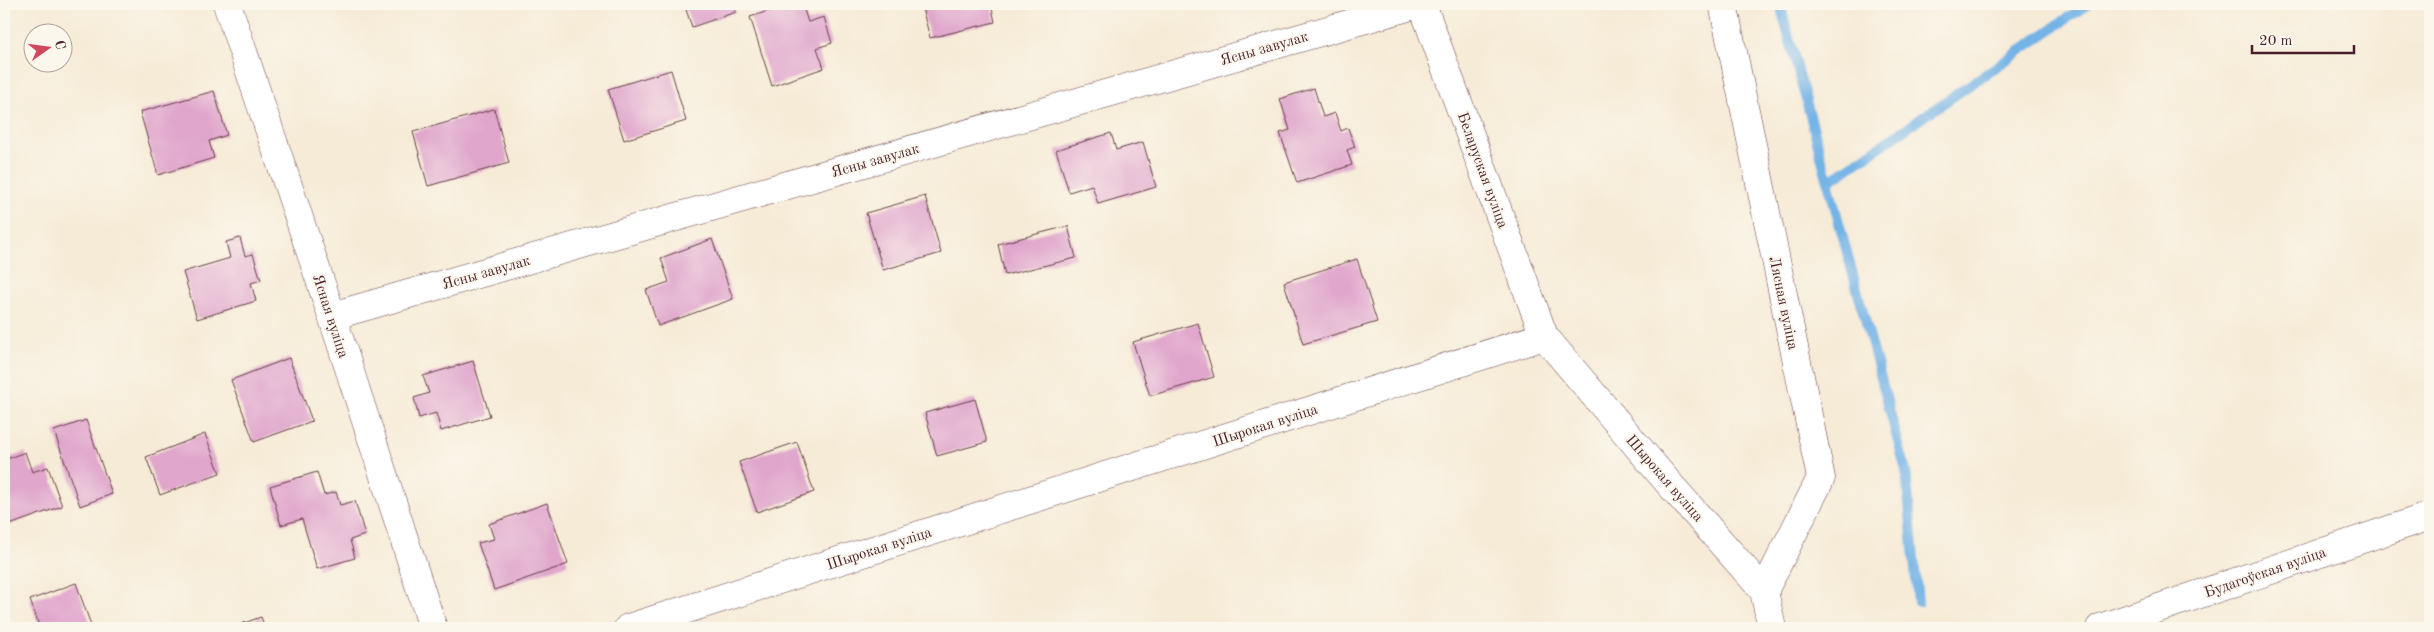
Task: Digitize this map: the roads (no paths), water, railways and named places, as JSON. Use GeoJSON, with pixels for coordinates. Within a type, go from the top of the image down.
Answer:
{"type":"FeatureCollection","features":[{"type":"Feature","properties":{"kind":"street","name":"Ясная вуліца"},"geometry":{"type":"LineString","coordinates":[[227,4],[332,316],[433,628]]}},
{"type":"Feature","properties":{"kind":"street","name":"Ясны завулак"},"geometry":{"type":"LineString","coordinates":[[332,316],[1420,4]]}},
{"type":"Feature","properties":{"kind":"street","name":"Беларуская вуліца"},"geometry":{"type":"LineString","coordinates":[[1420,4],[1544,336]]}},
{"type":"Feature","properties":{"kind":"street","name":"Лясная вуліца"},"geometry":{"type":"LineString","coordinates":[[1723,4],[1821,478],[1764,591]]}},
{"type":"Feature","properties":{"kind":"street","name":"Шырокая вуліца"},"geometry":{"type":"LineString","coordinates":[[628,628],[1544,336],[1666,480],[1764,591],[1772,628]]}},
{"type":"Feature","properties":{"kind":"street","name":"Будагоўская вуліца"},"geometry":{"type":"LineString","coordinates":[[2100,628],[2430,516]]}},
{"type":"Feature","properties":{"kind":"waterway"},"geometry":{"type":"LineString","coordinates":[[1780,4],[1906,471],[1918,602]]}},
{"type":"Feature","properties":{"kind":"waterway"},"geometry":{"type":"LineString","coordinates":[[1828,182],[2088,4]]}}]}
